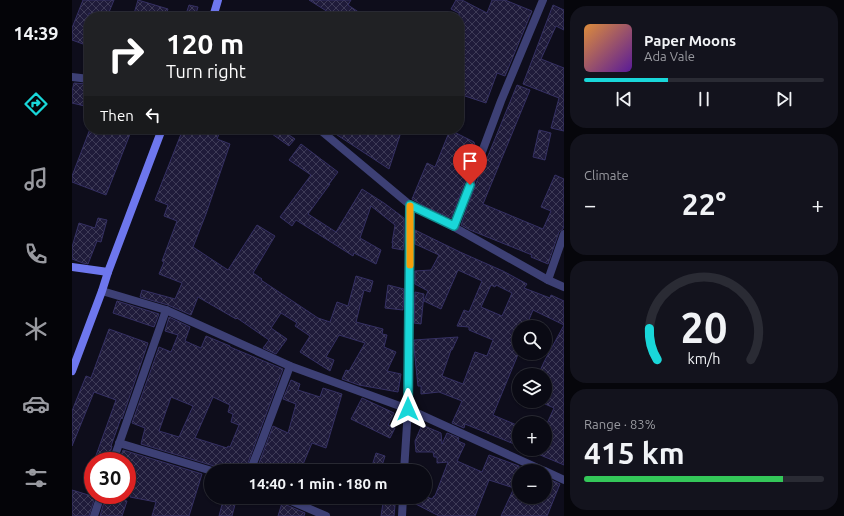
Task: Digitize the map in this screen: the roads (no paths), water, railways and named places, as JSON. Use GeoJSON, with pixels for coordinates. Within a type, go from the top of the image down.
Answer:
{"type":"FeatureCollection","features":[{"type":"Feature","properties":{"kind":"main road"},"geometry":{"type":"LineString","coordinates":[[214,12],[218,0]]}},
{"type":"Feature","properties":{"kind":"main road"},"geometry":{"type":"LineString","coordinates":[[72,371],[160,134]]}},
{"type":"Feature","properties":{"kind":"main road"},"geometry":{"type":"LineString","coordinates":[[72,267],[108,272]]}},
{"type":"Feature","properties":{"kind":"street"},"geometry":{"type":"LineString","coordinates":[[454,226],[501,101],[543,0]]}},
{"type":"Feature","properties":{"kind":"street"},"geometry":{"type":"LineString","coordinates":[[72,77],[84,78]]}},
{"type":"Feature","properties":{"kind":"street"},"geometry":{"type":"LineString","coordinates":[[325,134],[410,205],[454,226],[548,280],[564,287]]}},
{"type":"Feature","properties":{"kind":"street"},"geometry":{"type":"LineString","coordinates":[[404,464],[408,409],[410,205]]}},
{"type":"Feature","properties":{"kind":"street"},"geometry":{"type":"LineString","coordinates":[[548,280],[564,234]]}},
{"type":"Feature","properties":{"kind":"street"},"geometry":{"type":"LineString","coordinates":[[102,291],[166,310],[290,366],[408,409],[530,464]]}},
{"type":"Feature","properties":{"kind":"street"},"geometry":{"type":"LineString","coordinates":[[116,452],[166,310]]}},
{"type":"Feature","properties":{"kind":"street"},"geometry":{"type":"LineString","coordinates":[[253,464],[290,366]]}},
{"type":"Feature","properties":{"kind":"street"},"geometry":{"type":"LineString","coordinates":[[119,443],[204,469]]}},
{"type":"Feature","properties":{"kind":"street"},"geometry":{"type":"LineString","coordinates":[[552,474],[564,480]]}},
{"type":"Feature","properties":{"kind":"street"},"geometry":{"type":"LineString","coordinates":[[94,516],[98,504]]}},
{"type":"Feature","properties":{"kind":"street"},"geometry":{"type":"LineString","coordinates":[[298,504],[326,516]]}},
{"type":"Feature","properties":{"kind":"street"},"geometry":{"type":"LineString","coordinates":[[402,516],[403,504]]}}]}
